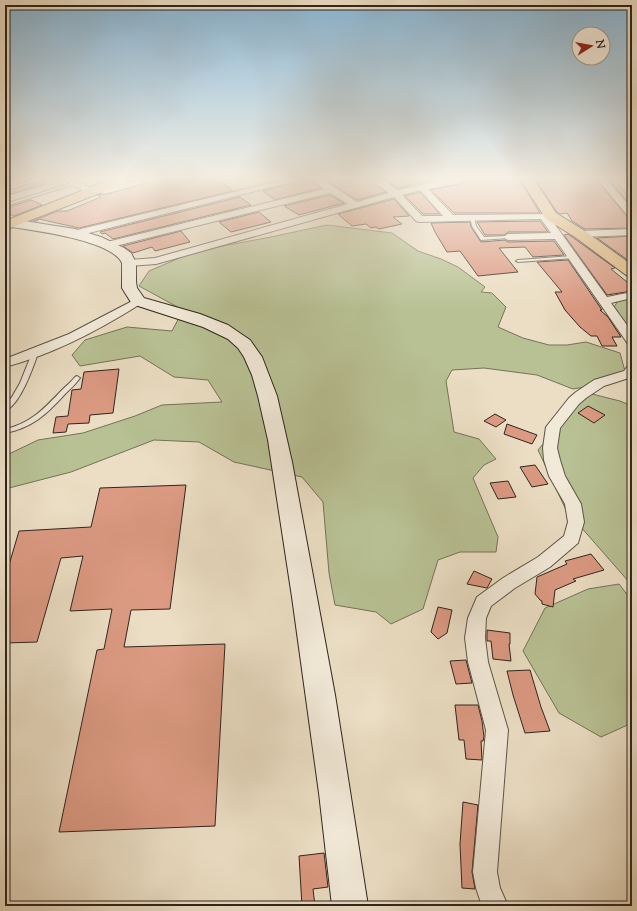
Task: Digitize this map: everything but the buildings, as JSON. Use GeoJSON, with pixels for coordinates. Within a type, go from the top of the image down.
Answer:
{"type":"FeatureCollection","features":[{"type":"Feature","properties":{"kind":"main road"},"geometry":{"type":"LineString","coordinates":[[560,223],[580,234],[632,272]]}},
{"type":"Feature","properties":{"kind":"street"},"geometry":{"type":"LineString","coordinates":[[77,233],[120,223]]}},
{"type":"Feature","properties":{"kind":"street"},"geometry":{"type":"LineString","coordinates":[[107,245],[198,223]]}},
{"type":"Feature","properties":{"kind":"street"},"geometry":{"type":"LineString","coordinates":[[129,263],[156,261],[293,223]]}},
{"type":"Feature","properties":{"kind":"street"},"geometry":{"type":"LineString","coordinates":[[551,223],[572,257],[632,341]]}},
{"type":"Feature","properties":{"kind":"street"},"geometry":{"type":"LineString","coordinates":[[8,224],[61,229],[77,233],[120,252],[129,263],[128,284],[138,301],[211,324],[234,335],[245,345],[257,364],[272,413],[306,599],[350,906]]}},
{"type":"Feature","properties":{"kind":"street"},"geometry":{"type":"LineString","coordinates":[[580,234],[632,232]]}},
{"type":"Feature","properties":{"kind":"street"},"geometry":{"type":"LineString","coordinates":[[508,237],[558,236]]}},
{"type":"Feature","properties":{"kind":"street"},"geometry":{"type":"LineString","coordinates":[[604,301],[632,295]]}},
{"type":"Feature","properties":{"kind":"street"},"geometry":{"type":"LineString","coordinates":[[5,363],[35,353],[84,333],[138,301]]}},
{"type":"Feature","properties":{"kind":"street"},"geometry":{"type":"LineString","coordinates":[[495,906],[484,872],[496,751],[496,730],[492,705],[478,662],[475,638],[476,618],[483,602],[499,592],[509,583],[544,562],[572,539],[576,522],[573,504],[557,476],[552,460],[550,448],[553,427],[574,401],[581,395],[599,383],[629,374],[632,370]]}},
{"type":"Feature","properties":{"kind":"lane"},"geometry":{"type":"LineString","coordinates":[[473,223],[483,239],[508,237]]}},
{"type":"Feature","properties":{"kind":"lane"},"geometry":{"type":"LineString","coordinates":[[518,261],[572,257]]}},
{"type":"Feature","properties":{"kind":"lane"},"geometry":{"type":"LineString","coordinates":[[5,409],[12,403],[32,363],[35,353]]}},
{"type":"Feature","properties":{"kind":"lane"},"geometry":{"type":"LineString","coordinates":[[5,431],[12,430],[40,417],[72,386],[77,378]]}},
{"type":"Feature","properties":{"kind":"green space"},"geometry":{"type":"Polygon","coordinates":[[[327,225],[392,233],[418,251],[458,267],[485,287],[481,292],[492,293],[506,307],[498,327],[523,338],[549,345],[567,345],[586,342],[620,353],[626,375],[618,381],[573,389],[537,375],[484,368],[452,370],[446,381],[454,432],[479,439],[496,459],[484,465],[473,478],[498,537],[496,552],[460,552],[438,560],[423,609],[391,624],[376,612],[335,605],[329,573],[323,502],[302,477],[234,462],[199,442],[154,440],[71,472],[9,488],[5,500],[5,452],[11,453],[38,440],[83,433],[135,416],[162,405],[222,402],[208,380],[174,377],[140,356],[80,366],[72,355],[85,340],[127,327],[172,331],[183,310],[139,286],[149,271],[196,251],[327,225]]]}},
{"type":"Feature","properties":{"kind":"green space"},"geometry":{"type":"Polygon","coordinates":[[[632,297],[632,328],[622,328],[613,309],[619,299],[632,297]]]}},
{"type":"Feature","properties":{"kind":"green space"},"geometry":{"type":"Polygon","coordinates":[[[592,394],[620,401],[632,406],[632,582],[629,582],[566,510],[538,450],[580,400],[592,394]]]}},
{"type":"Feature","properties":{"kind":"green space"},"geometry":{"type":"Polygon","coordinates":[[[619,584],[632,601],[632,723],[601,737],[559,713],[523,651],[545,608],[588,589],[619,584]]]}}]}
